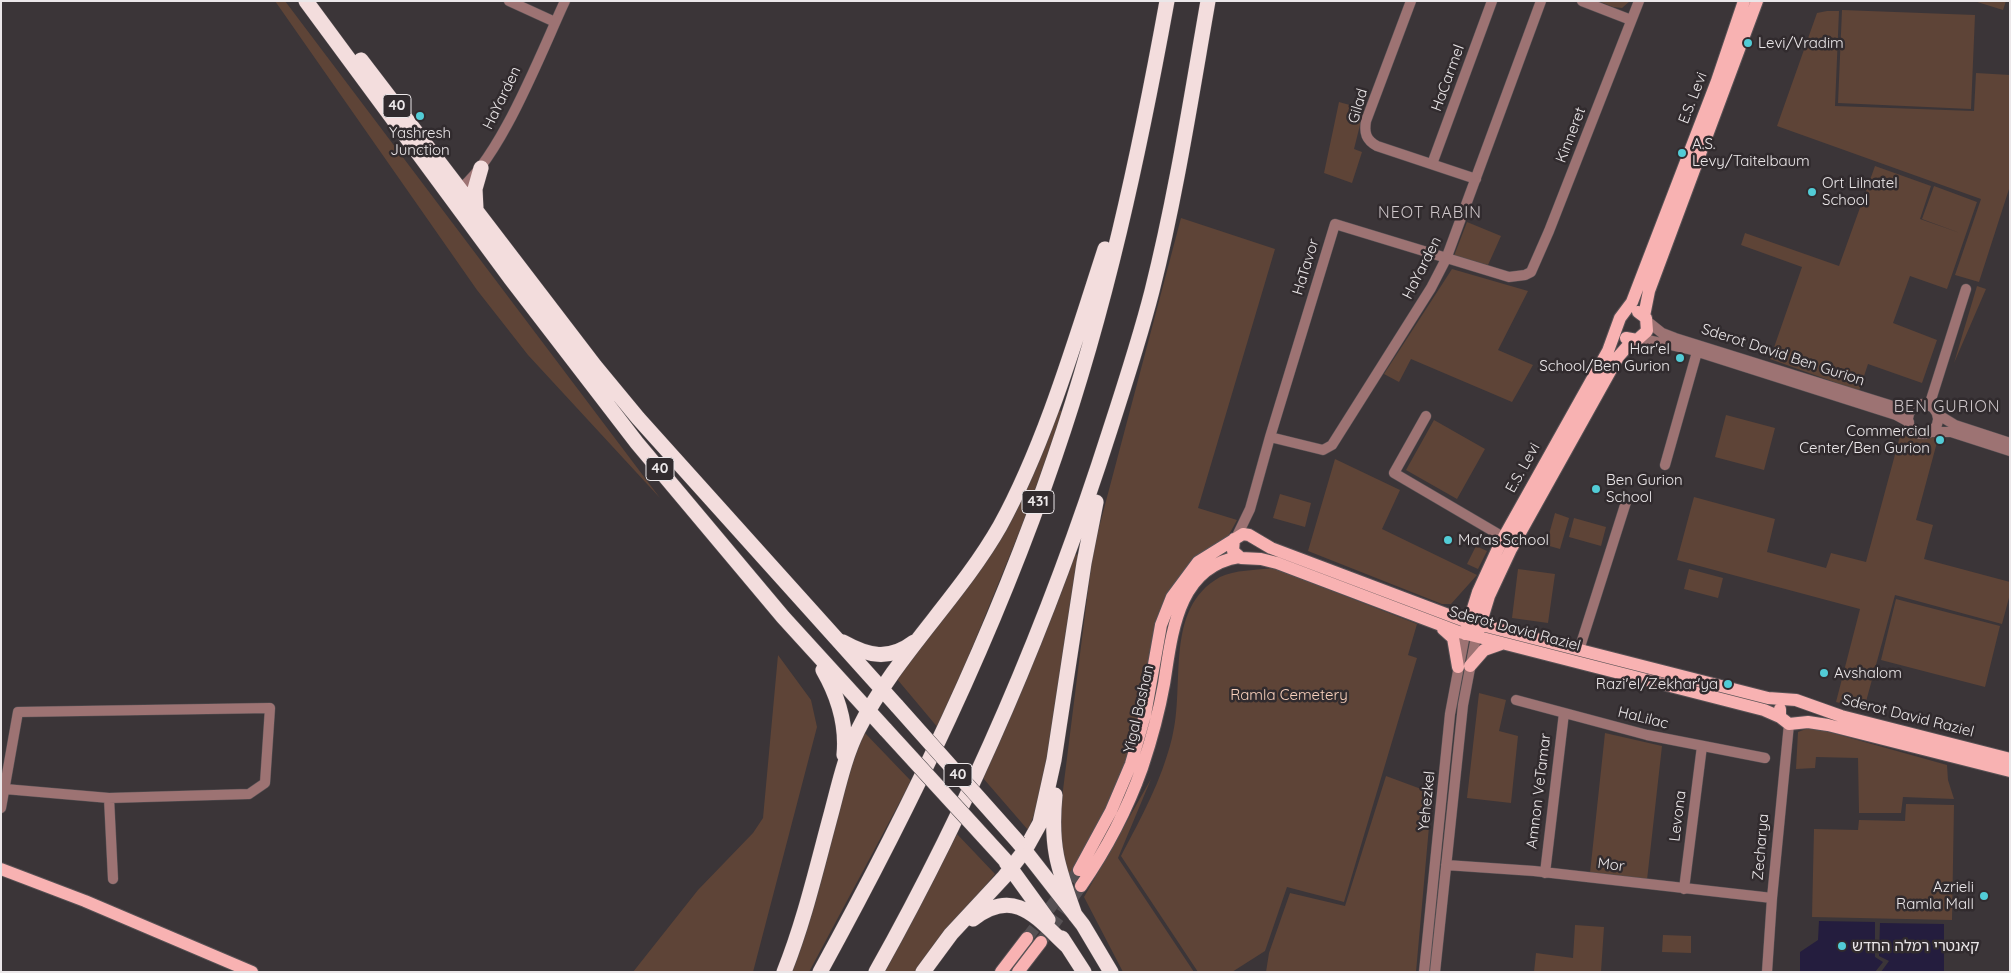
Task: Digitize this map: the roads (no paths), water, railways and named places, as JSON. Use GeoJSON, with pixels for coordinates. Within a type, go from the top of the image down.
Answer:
{"type":"FeatureCollection","features":[{"type":"Feature","properties":{"kind":"highway","name":"40"},"geometry":{"type":"LineString","coordinates":[[306,1],[456,192],[511,279],[637,442],[783,617],[1008,864],[1084,972]]}},
{"type":"Feature","properties":{"kind":"highway","name":"40"},"geometry":{"type":"LineString","coordinates":[[316,1],[449,172],[456,192],[476,211],[638,418],[1022,846],[1075,915],[1111,972]]}},
{"type":"Feature","properties":{"kind":"highway","name":"431"},"geometry":{"type":"LineString","coordinates":[[820,972],[876,868],[942,736],[1034,512],[1069,413],[1089,346],[1124,213],[1167,1]]}},
{"type":"Feature","properties":{"kind":"highway"},"geometry":{"type":"LineString","coordinates":[[923,972],[1022,846],[1036,833],[1043,811],[1092,521],[1171,206],[1208,1]]}},
{"type":"Feature","properties":{"kind":"highway"},"geometry":{"type":"LineString","coordinates":[[784,972],[806,907],[838,786],[851,746],[881,689],[1000,526],[1025,473],[1080,324],[1140,138]]}},
{"type":"Feature","properties":{"kind":"highway"},"geometry":{"type":"LineString","coordinates":[[449,172],[464,174],[481,168]]}},
{"type":"Feature","properties":{"kind":"highway"},"geometry":{"type":"LineString","coordinates":[[476,211],[475,189],[481,168]]}},
{"type":"Feature","properties":{"kind":"highway"},"geometry":{"type":"LineString","coordinates":[[876,972],[959,815],[1028,658],[1088,502],[1142,327]]}},
{"type":"Feature","properties":{"kind":"highway"},"geometry":{"type":"LineString","coordinates":[[831,635],[866,653],[884,656],[895,653],[918,639],[943,606]]}},
{"type":"Feature","properties":{"kind":"highway"},"geometry":{"type":"LineString","coordinates":[[783,617],[820,664],[838,702],[842,716],[845,744],[838,786]]}},
{"type":"Feature","properties":{"kind":"highway"},"geometry":{"type":"LineString","coordinates":[[1064,693],[1052,832],[1059,871],[1075,915]]}},
{"type":"Feature","properties":{"kind":"highway"},"geometry":{"type":"LineString","coordinates":[[952,934],[982,912],[998,905],[1010,904],[1030,912],[1067,946]]}},
{"type":"Feature","properties":{"kind":"main road","name":"E.S. Levi"},"geometry":{"type":"LineString","coordinates":[[1472,629],[1489,596],[1509,540],[1608,351],[1620,319],[1632,302],[1717,81],[1744,1]]}},
{"type":"Feature","properties":{"kind":"main road","name":"E.S. Levi"},"geometry":{"type":"LineString","coordinates":[[1646,318],[1649,290],[1757,1]]}},
{"type":"Feature","properties":{"kind":"main road"},"geometry":{"type":"LineString","coordinates":[[1636,311],[1646,318],[1647,330],[1637,339],[1624,337],[1620,319],[1636,311]]}},
{"type":"Feature","properties":{"kind":"main road","name":"E.S. Levi"},"geometry":{"type":"LineString","coordinates":[[1472,629],[1481,584],[1618,357],[1637,339]]}},
{"type":"Feature","properties":{"kind":"main road"},"geometry":{"type":"LineString","coordinates":[[1243,534],[1253,538],[1255,550],[1243,557],[1232,547],[1235,538],[1243,534]]}},
{"type":"Feature","properties":{"kind":"main road","name":"Yigal Bashan"},"geometry":{"type":"LineString","coordinates":[[1079,870],[1111,811],[1131,764],[1145,715],[1161,624],[1172,597],[1198,562],[1235,538]]}},
{"type":"Feature","properties":{"kind":"main road","name":"Sderot David Raziel"},"geometry":{"type":"LineString","coordinates":[[1253,538],[1271,548],[1440,620]]}},
{"type":"Feature","properties":{"kind":"main road","name":"Sderot David Raziel"},"geometry":{"type":"LineString","coordinates":[[1243,557],[1277,563],[1440,620],[1764,710],[1789,722],[1828,725],[2010,771]]}},
{"type":"Feature","properties":{"kind":"main road","name":"Yigal Bashan"},"geometry":{"type":"LineString","coordinates":[[1081,886],[1096,864],[1121,816],[1142,768],[1156,718],[1172,628],[1182,602],[1206,570],[1224,560],[1243,557]]}},
{"type":"Feature","properties":{"kind":"main road"},"geometry":{"type":"LineString","coordinates":[[1481,584],[1459,613],[1440,620],[1453,638],[1464,666],[1484,650],[1505,638],[1494,618],[1489,596]]}},
{"type":"Feature","properties":{"kind":"main road","name":"Sderot David Raziel"},"geometry":{"type":"LineString","coordinates":[[1505,638],[1579,650],[1768,698],[1793,701],[1841,716],[2010,759]]}},
{"type":"Feature","properties":{"kind":"main road"},"geometry":{"type":"LineString","coordinates":[[1793,701],[1804,713],[1789,722],[1779,709],[1793,701]]}},
{"type":"Feature","properties":{"kind":"main road"},"geometry":{"type":"LineString","coordinates":[[1,869],[86,901],[247,971]]}},
{"type":"Feature","properties":{"kind":"main road"},"geometry":{"type":"LineString","coordinates":[[1001,972],[1028,938]]}},
{"type":"Feature","properties":{"kind":"main road"},"geometry":{"type":"LineString","coordinates":[[1018,972],[1041,942]]}},
{"type":"Feature","properties":{"kind":"street"},"geometry":{"type":"LineString","coordinates":[[509,1],[555,22]]}},
{"type":"Feature","properties":{"kind":"street","name":"HaYarden"},"geometry":{"type":"LineString","coordinates":[[456,192],[481,168],[503,132],[565,1]]}},
{"type":"Feature","properties":{"kind":"street","name":"Gilad"},"geometry":{"type":"LineString","coordinates":[[1411,1],[1368,116],[1365,133],[1370,143],[1377,146],[1476,179]]}},
{"type":"Feature","properties":{"kind":"street","name":"HaCarmel"},"geometry":{"type":"LineString","coordinates":[[1432,164],[1492,1]]}},
{"type":"Feature","properties":{"kind":"street","name":"HaYarden"},"geometry":{"type":"LineString","coordinates":[[1270,437],[1323,450],[1332,444],[1431,288],[1446,259],[1542,1]]}},
{"type":"Feature","properties":{"kind":"street"},"geometry":{"type":"LineString","coordinates":[[1582,1],[1631,20]]}},
{"type":"Feature","properties":{"kind":"street","name":"Kinneret"},"geometry":{"type":"LineString","coordinates":[[1525,275],[1534,266],[1549,231],[1639,1]]}},
{"type":"Feature","properties":{"kind":"street","name":"HaTavor"},"geometry":{"type":"LineString","coordinates":[[1235,538],[1250,509],[1335,224],[1446,259],[1509,276],[1525,275]]}},
{"type":"Feature","properties":{"kind":"street"},"geometry":{"type":"LineString","coordinates":[[1928,406],[1966,289]]}},
{"type":"Feature","properties":{"kind":"street","name":"Sderot David Ben Gurion"},"geometry":{"type":"LineString","coordinates":[[1646,318],[1662,333],[1675,338],[1899,408],[1914,408]]}},
{"type":"Feature","properties":{"kind":"street","name":"Sderot David Ben Gurion"},"geometry":{"type":"LineString","coordinates":[[1637,339],[1697,352],[1896,415],[1909,422]]}},
{"type":"Feature","properties":{"kind":"street"},"geometry":{"type":"LineString","coordinates":[[1665,465],[1697,352]]}},
{"type":"Feature","properties":{"kind":"street"},"geometry":{"type":"LineString","coordinates":[[2010,443],[1955,425],[1928,406],[1919,405],[1909,414],[1909,422],[1917,433],[1951,432],[2010,451]]}},
{"type":"Feature","properties":{"kind":"street"},"geometry":{"type":"LineString","coordinates":[[1931,432],[1937,424],[1937,414]]}},
{"type":"Feature","properties":{"kind":"street"},"geometry":{"type":"LineString","coordinates":[[1426,416],[1394,473],[1509,540]]}},
{"type":"Feature","properties":{"kind":"street","name":"Sderot David Raziel"},"geometry":{"type":"LineString","coordinates":[[1579,650],[1627,499]]}},
{"type":"Feature","properties":{"kind":"street","name":"HaTavor"},"geometry":{"type":"LineString","coordinates":[[1250,509],[1253,538]]}},
{"type":"Feature","properties":{"kind":"street","name":"Yehezkel"},"geometry":{"type":"LineString","coordinates":[[1424,972],[1450,714],[1464,666],[1472,629]]}},
{"type":"Feature","properties":{"kind":"street","name":"Yehezkel"},"geometry":{"type":"LineString","coordinates":[[1435,972],[1463,705],[1464,666]]}},
{"type":"Feature","properties":{"kind":"street","name":"HaLilac"},"geometry":{"type":"LineString","coordinates":[[1516,700],[1647,735],[1765,758]]}},
{"type":"Feature","properties":{"kind":"street"},"geometry":{"type":"LineString","coordinates":[[1,808],[18,712],[270,708],[266,783],[249,794],[109,798],[5,789]]}},
{"type":"Feature","properties":{"kind":"street","name":"Amnon VeTamar"},"geometry":{"type":"LineString","coordinates":[[1545,872],[1564,713]]}},
{"type":"Feature","properties":{"kind":"street","name":"Zecharya"},"geometry":{"type":"LineString","coordinates":[[1767,972],[1772,898],[1789,722]]}},
{"type":"Feature","properties":{"kind":"street","name":"Levona"},"geometry":{"type":"LineString","coordinates":[[1684,889],[1702,746]]}},
{"type":"Feature","properties":{"kind":"street"},"geometry":{"type":"LineString","coordinates":[[109,798],[112,879]]}},
{"type":"Feature","properties":{"kind":"street","name":"Mor"},"geometry":{"type":"LineString","coordinates":[[1446,864],[1545,872],[1772,898]]}},
{"type":"Feature","properties":{"kind":"tunnel"},"geometry":{"type":"LineString","coordinates":[[1027,938],[1079,870]]}},
{"type":"Feature","properties":{"kind":"tunnel"},"geometry":{"type":"LineString","coordinates":[[1041,942],[1081,886]]}},
{"type":"Feature","properties":{"kind":"place","name":"Levi/Vradim"},"geometry":{"type":"Point","coordinates":[1748,43]}},
{"type":"Feature","properties":{"kind":"place","name":"Yashresh Junction"},"geometry":{"type":"Point","coordinates":[420,116]}},
{"type":"Feature","properties":{"kind":"place","name":"A.S. Levy/Taitelbaum"},"geometry":{"type":"Point","coordinates":[1682,153]}},
{"type":"Feature","properties":{"kind":"place","name":"Ort Lilnatel School"},"geometry":{"type":"Point","coordinates":[1812,192]}},
{"type":"Feature","properties":{"kind":"place","name":"Har'el School/Ben Gurion"},"geometry":{"type":"Point","coordinates":[1680,358]}},
{"type":"Feature","properties":{"kind":"place","name":"Commercial Center/Ben Gurion"},"geometry":{"type":"Point","coordinates":[1940,440]}},
{"type":"Feature","properties":{"kind":"place","name":"Ben Gurion School"},"geometry":{"type":"Point","coordinates":[1596,489]}},
{"type":"Feature","properties":{"kind":"place","name":"Ma'as School"},"geometry":{"type":"Point","coordinates":[1448,540]}},
{"type":"Feature","properties":{"kind":"place","name":"Avshalom"},"geometry":{"type":"Point","coordinates":[1824,673]}},
{"type":"Feature","properties":{"kind":"place","name":"Razi'el/Zekhar'ya"},"geometry":{"type":"Point","coordinates":[1728,684]}},
{"type":"Feature","properties":{"kind":"place","name":"Azrieli Ramla Mall"},"geometry":{"type":"Point","coordinates":[1984,896]}},
{"type":"Feature","properties":{"kind":"place","name":"קאנטרי רמלה החדש"},"geometry":{"type":"Point","coordinates":[1842,946]}},
{"type":"Feature","properties":{"kind":"district","name":"NEOT RABIN"},"geometry":{"type":"Point","coordinates":[1430,213]}},
{"type":"Feature","properties":{"kind":"district","name":"BEN GURION"},"geometry":{"type":"Point","coordinates":[1947,407]}},
{"type":"Feature","properties":{"kind":"park label","name":"Ramla Cemetery"},"geometry":{"type":"Point","coordinates":[1289,695]}}]}
